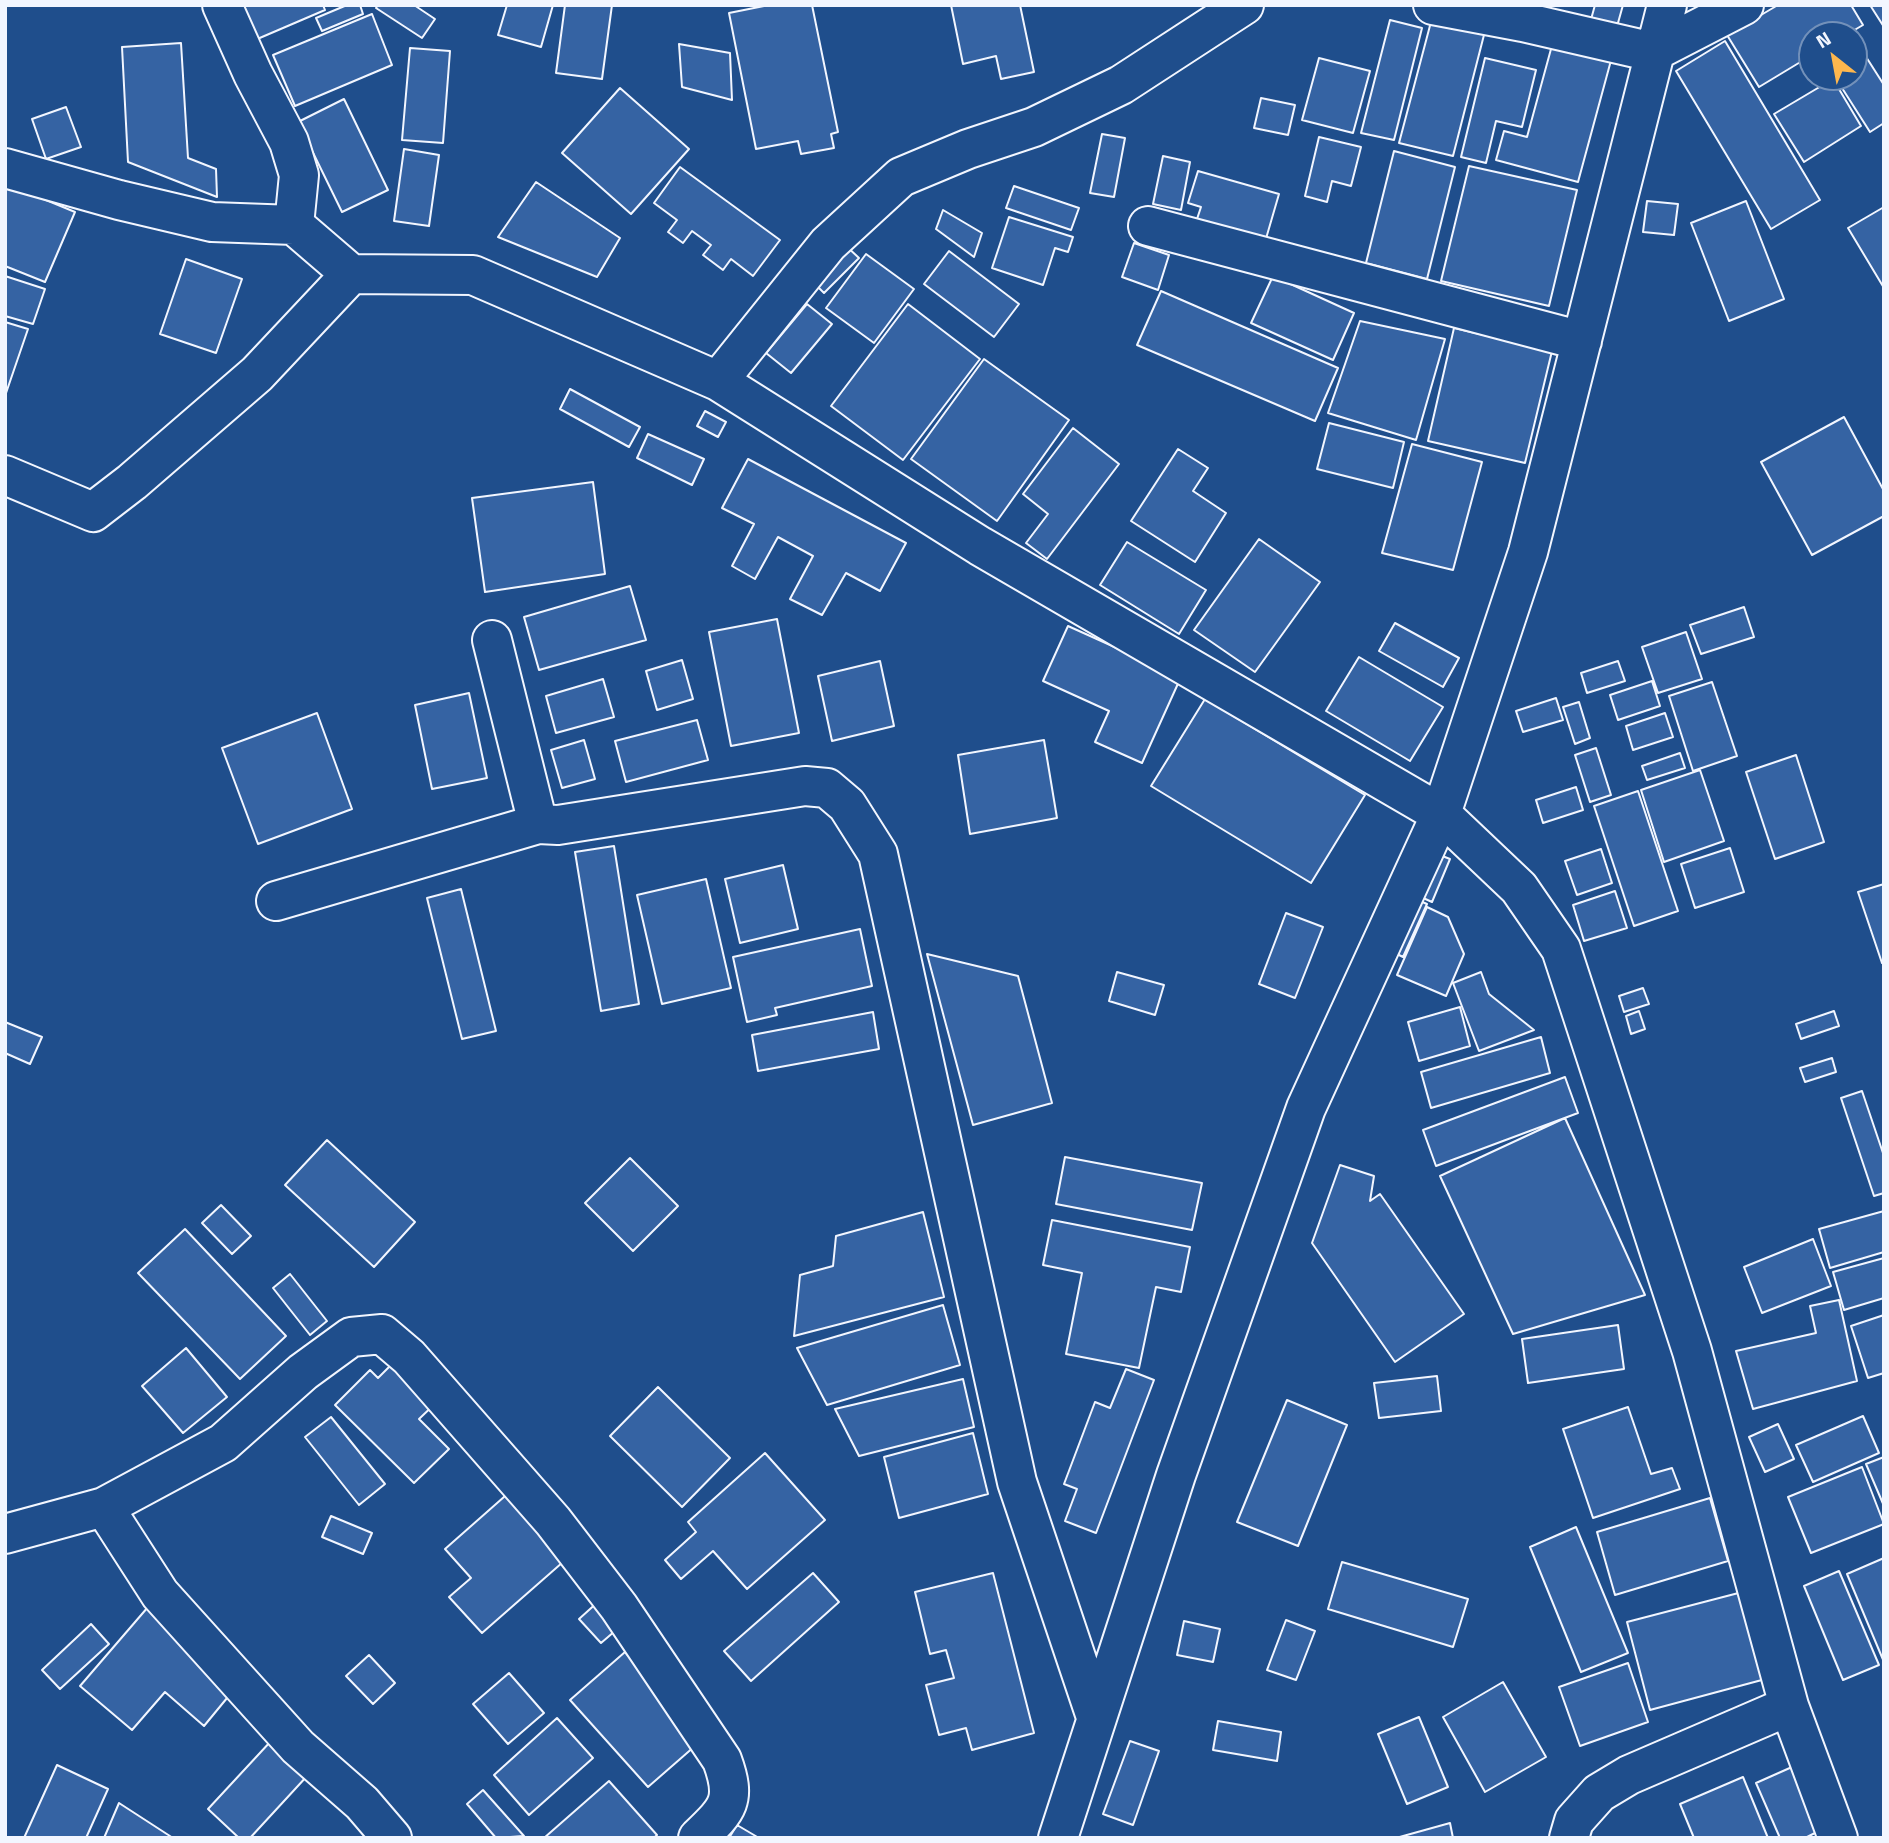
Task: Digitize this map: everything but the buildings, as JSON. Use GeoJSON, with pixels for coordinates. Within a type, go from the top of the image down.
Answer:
{"type":"FeatureCollection","features":[{"type":"Feature","properties":{"kind":"street"},"geometry":{"type":"LineString","coordinates":[[222,5],[289,142],[299,175],[294,225]]}},
{"type":"Feature","properties":{"kind":"street"},"geometry":{"type":"LineString","coordinates":[[718,382],[828,244],[901,177],[968,149],[1034,127],[1121,85],[1244,5]]}},
{"type":"Feature","properties":{"kind":"street"},"geometry":{"type":"LineString","coordinates":[[1433,5],[1523,22],[1653,52],[1744,5]]}},
{"type":"Feature","properties":{"kind":"street"},"geometry":{"type":"LineString","coordinates":[[1058,1838],[1176,1475],[1306,1108],[1441,814],[1528,552],[1667,5]]}},
{"type":"Feature","properties":{"kind":"street"},"geometry":{"type":"LineString","coordinates":[[5,168],[119,200],[212,222],[294,225],[351,274],[474,275],[718,382],[980,546],[1441,814],[1519,888],[1562,949],[1692,1351],[1789,1706],[1838,1838]]}},
{"type":"Feature","properties":{"kind":"street"},"geometry":{"type":"LineString","coordinates":[[1148,226],[1582,341]]}},
{"type":"Feature","properties":{"kind":"street"},"geometry":{"type":"LineString","coordinates":[[5,475],[93,512],[132,482],[257,374],[351,274]]}},
{"type":"Feature","properties":{"kind":"street"},"geometry":{"type":"LineString","coordinates":[[492,640],[538,824]]}},
{"type":"Feature","properties":{"kind":"street"},"geometry":{"type":"LineString","coordinates":[[276,901],[538,824],[558,825],[805,786],[827,788],[847,805],[878,854],[1017,1482],[1096,1717]]}},
{"type":"Feature","properties":{"kind":"street"},"geometry":{"type":"LineString","coordinates":[[5,1534],[104,1507],[223,1443],[303,1372],[351,1337],[382,1334],[409,1357],[553,1521],[619,1607],[722,1760],[730,1782],[730,1798],[718,1819],[698,1838]]}},
{"type":"Feature","properties":{"kind":"street"},"geometry":{"type":"LineString","coordinates":[[104,1507],[160,1594],[298,1747],[362,1802],[392,1838]]}},
{"type":"Feature","properties":{"kind":"street"},"geometry":{"type":"LineString","coordinates":[[1569,1838],[1574,1821],[1599,1793],[1629,1775],[1789,1706]]}}]}
